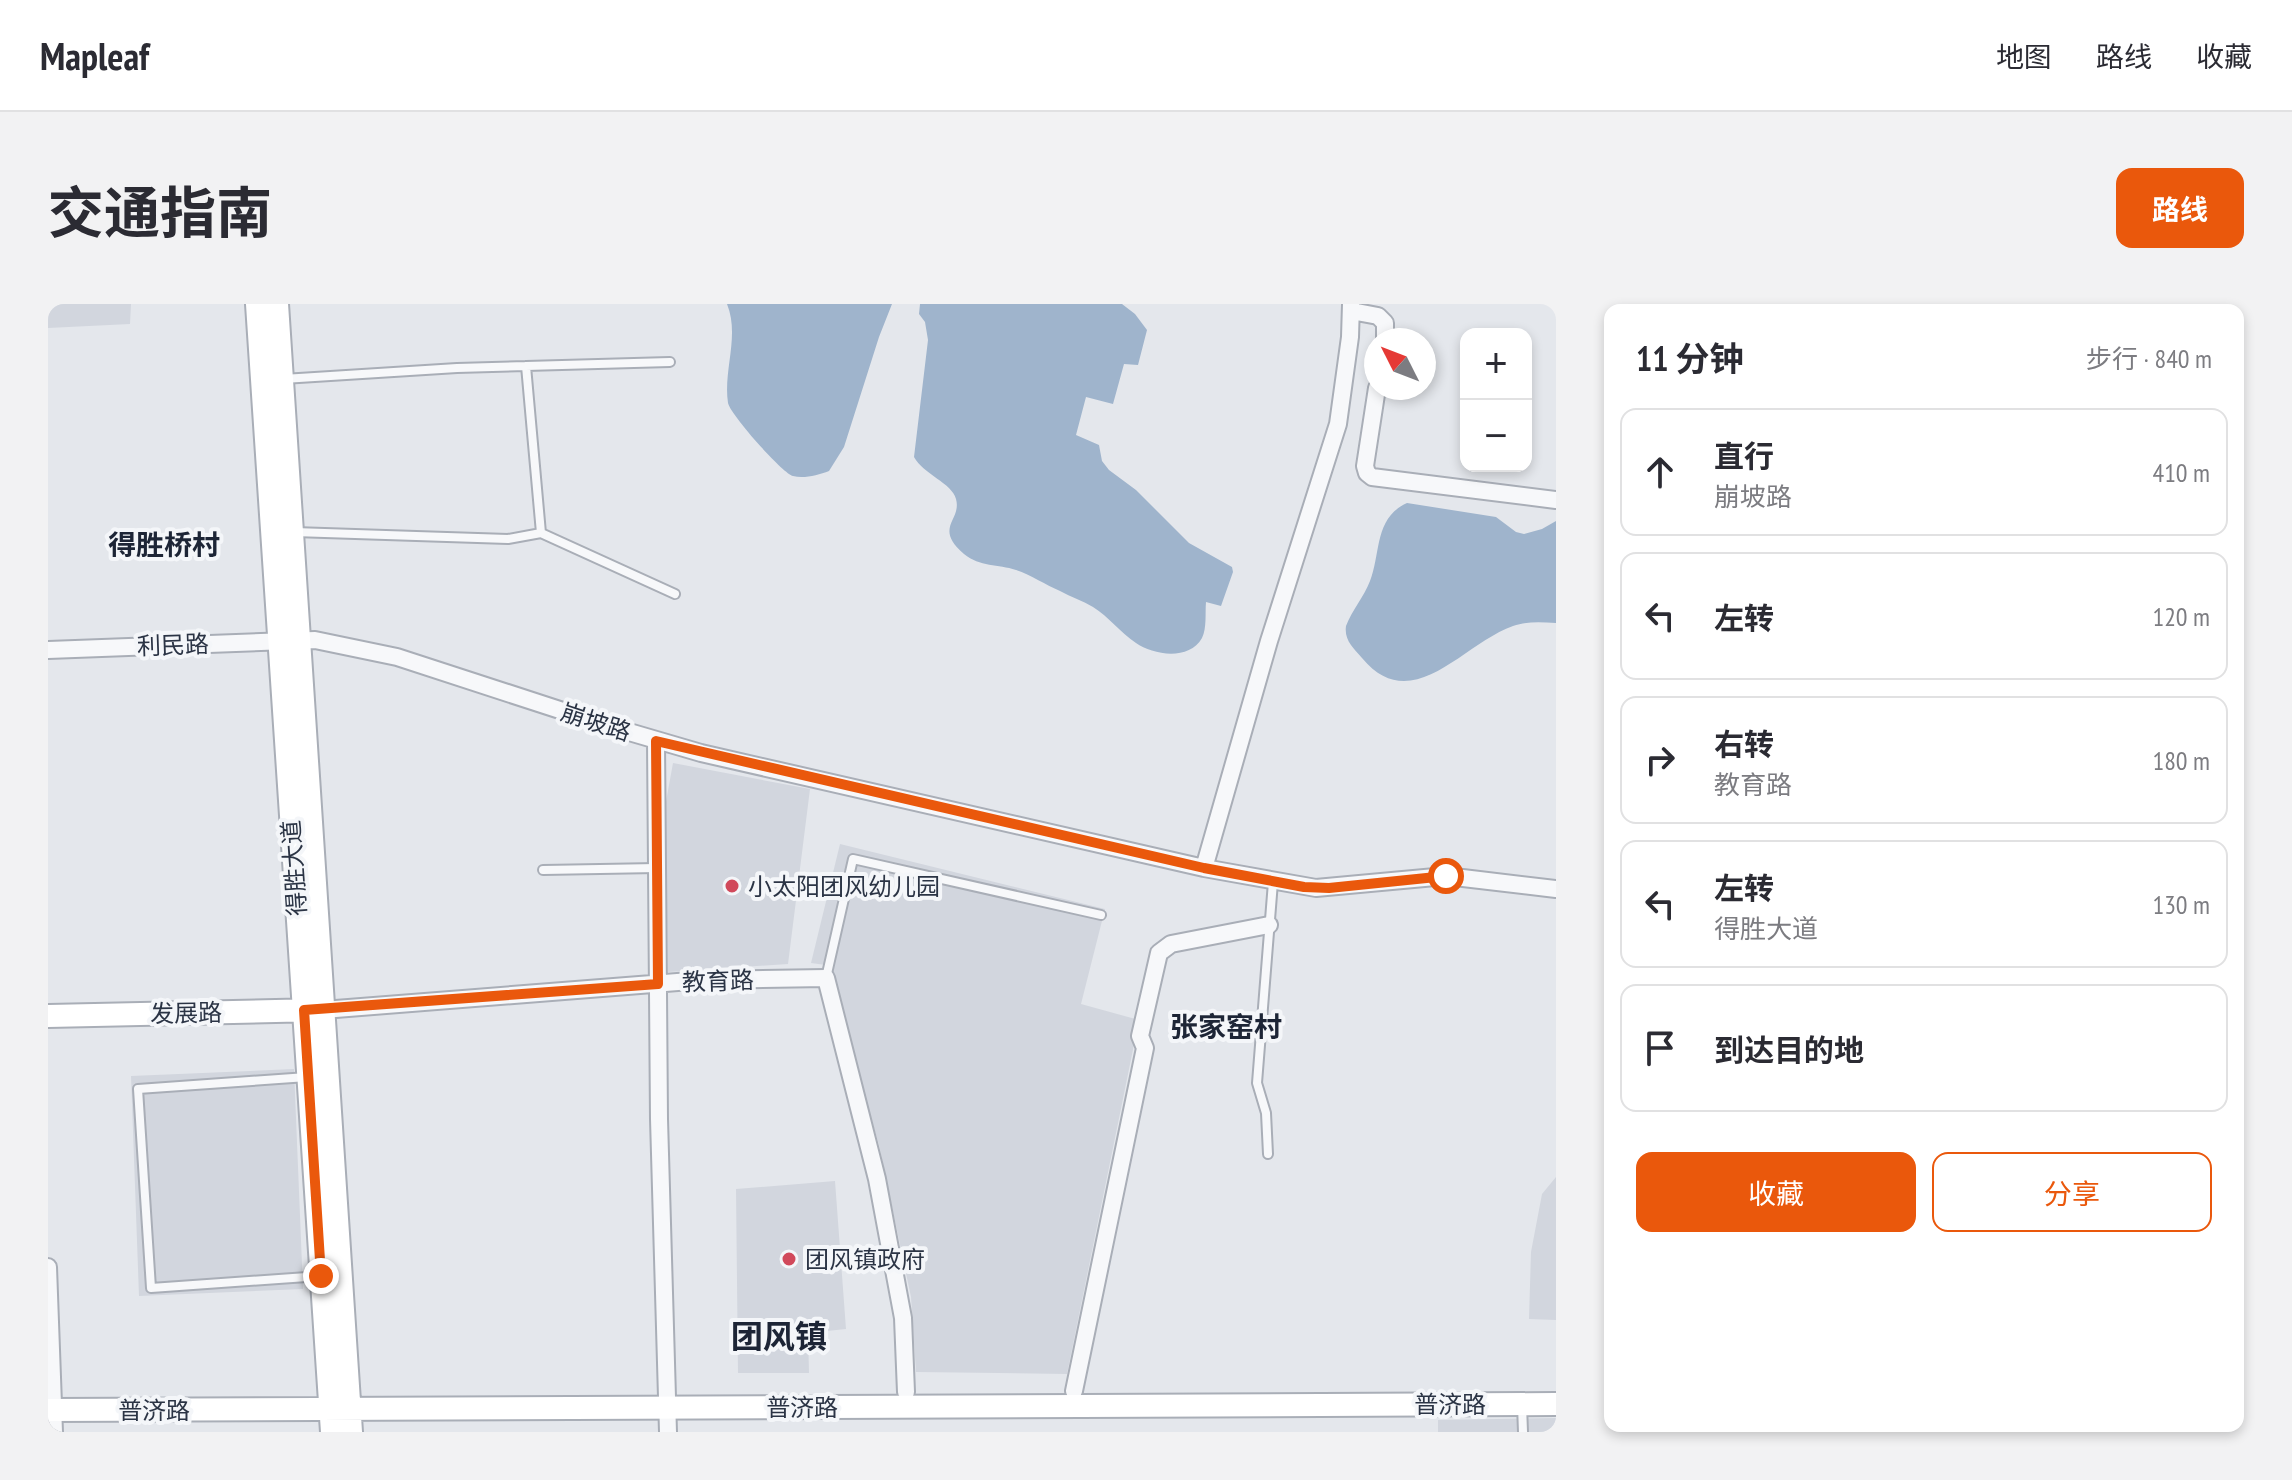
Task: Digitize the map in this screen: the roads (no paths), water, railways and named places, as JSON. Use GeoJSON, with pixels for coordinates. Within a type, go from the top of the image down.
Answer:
{"type":"FeatureCollection","features":[{"type":"Feature","properties":{"kind":"main road","name":"得胜大道"},"geometry":{"type":"LineString","coordinates":[[257,304],[289,641],[340,1402],[332,1432]]}},
{"type":"Feature","properties":{"kind":"main road","name":"得胜大道"},"geometry":{"type":"LineString","coordinates":[[277,304],[292,532],[289,641]]}},
{"type":"Feature","properties":{"kind":"main road","name":"得胜大道"},"geometry":{"type":"LineString","coordinates":[[313,1010],[308,1077],[321,1276],[340,1402],[351,1432]]}},
{"type":"Feature","properties":{"kind":"main road","name":"发展路"},"geometry":{"type":"LineString","coordinates":[[48,1016],[313,1010]]}},
{"type":"Feature","properties":{"kind":"main road","name":"普济路"},"geometry":{"type":"LineString","coordinates":[[667,1400],[906,1392],[1556,1389]]}},
{"type":"Feature","properties":{"kind":"main road","name":"普济路"},"geometry":{"type":"LineString","coordinates":[[51,1409],[340,1402],[667,1400],[1556,1404]]}},
{"type":"Feature","properties":{"kind":"street"},"geometry":{"type":"LineString","coordinates":[[1204,868],[1269,641],[1338,424],[1351,308],[1378,316],[1385,323],[1385,328]]}},
{"type":"Feature","properties":{"kind":"street"},"geometry":{"type":"LineString","coordinates":[[1375,400],[1365,466],[1372,477],[1556,500]]}},
{"type":"Feature","properties":{"kind":"street","name":"崩坡路"},"geometry":{"type":"LineString","coordinates":[[289,641],[315,640],[350,645],[397,657],[656,741],[1273,882],[1329,888],[1464,876],[1556,889]]}},
{"type":"Feature","properties":{"kind":"street","name":"利民路"},"geometry":{"type":"LineString","coordinates":[[48,650],[289,641]]}},
{"type":"Feature","properties":{"kind":"street"},"geometry":{"type":"LineString","coordinates":[[656,741],[668,1432]]}},
{"type":"Feature","properties":{"kind":"street"},"geometry":{"type":"LineString","coordinates":[[1074,1391],[1145,1048],[1140,1036],[1159,953],[1171,944],[1269,925]]}},
{"type":"Feature","properties":{"kind":"street"},"geometry":{"type":"LineString","coordinates":[[826,978],[877,1179],[903,1318],[906,1392]]}},
{"type":"Feature","properties":{"kind":"street","name":"教育路"},"geometry":{"type":"LineString","coordinates":[[313,1010],[703,980],[826,978]]}},
{"type":"Feature","properties":{"kind":"street"},"geometry":{"type":"LineString","coordinates":[[48,1267],[51,1409]]}},
{"type":"Feature","properties":{"kind":"lane"},"geometry":{"type":"LineString","coordinates":[[282,379],[670,362]]}},
{"type":"Feature","properties":{"kind":"lane"},"geometry":{"type":"LineString","coordinates":[[526,366],[541,533]]}},
{"type":"Feature","properties":{"kind":"lane"},"geometry":{"type":"LineString","coordinates":[[292,532],[494,539],[541,533],[675,594]]}},
{"type":"Feature","properties":{"kind":"lane"},"geometry":{"type":"LineString","coordinates":[[826,978],[853,859],[1101,915]]}},
{"type":"Feature","properties":{"kind":"lane"},"geometry":{"type":"LineString","coordinates":[[543,870],[657,868]]}},
{"type":"Feature","properties":{"kind":"lane"},"geometry":{"type":"LineString","coordinates":[[1268,1154],[1266,1113],[1257,1083],[1273,882]]}},
{"type":"Feature","properties":{"kind":"lane"},"geometry":{"type":"LineString","coordinates":[[308,1077],[138,1089],[151,1288],[321,1276]]}},
{"type":"Feature","properties":{"kind":"lane"},"geometry":{"type":"LineString","coordinates":[[1522,1404],[1523,1432]]}},
{"type":"Feature","properties":{"kind":"water"},"geometry":{"type":"Polygon","coordinates":[[[727,304],[892,304],[844,447],[829,471],[793,476],[778,465],[737,419],[728,403],[732,328],[727,304]]]}},
{"type":"Feature","properties":{"kind":"water"},"geometry":{"type":"Polygon","coordinates":[[[920,304],[1122,304],[1135,314],[1147,330],[1138,365],[1124,364],[1113,404],[1086,397],[1076,435],[1099,445],[1102,461],[1109,470],[1136,490],[1189,543],[1232,567],[1221,606],[1206,602],[1205,630],[1196,645],[1180,653],[1152,651],[1130,639],[1089,605],[1022,572],[976,561],[955,545],[949,531],[957,507],[956,499],[914,457],[928,340],[925,322],[919,314],[920,304]]]}},
{"type":"Feature","properties":{"kind":"water"},"geometry":{"type":"Polygon","coordinates":[[[1407,503],[1496,517],[1516,532],[1524,534],[1556,521],[1556,623],[1513,626],[1418,679],[1400,681],[1381,675],[1352,647],[1346,636],[1346,626],[1370,581],[1384,527],[1396,510],[1407,503]]]}},
{"type":"Feature","properties":{"kind":"place","name":"小太阳团风幼儿园"},"geometry":{"type":"Point","coordinates":[732,886]}},
{"type":"Feature","properties":{"kind":"place","name":"团风镇政府"},"geometry":{"type":"Point","coordinates":[789,1259]}},
{"type":"Feature","properties":{"kind":"district","name":"得胜桥村"},"geometry":{"type":"Point","coordinates":[164,544]}},
{"type":"Feature","properties":{"kind":"district","name":"张家窑村"},"geometry":{"type":"Point","coordinates":[1226,1026]}},
{"type":"Feature","properties":{"kind":"district","name":"团风镇"},"geometry":{"type":"Point","coordinates":[779,1336]}}]}
